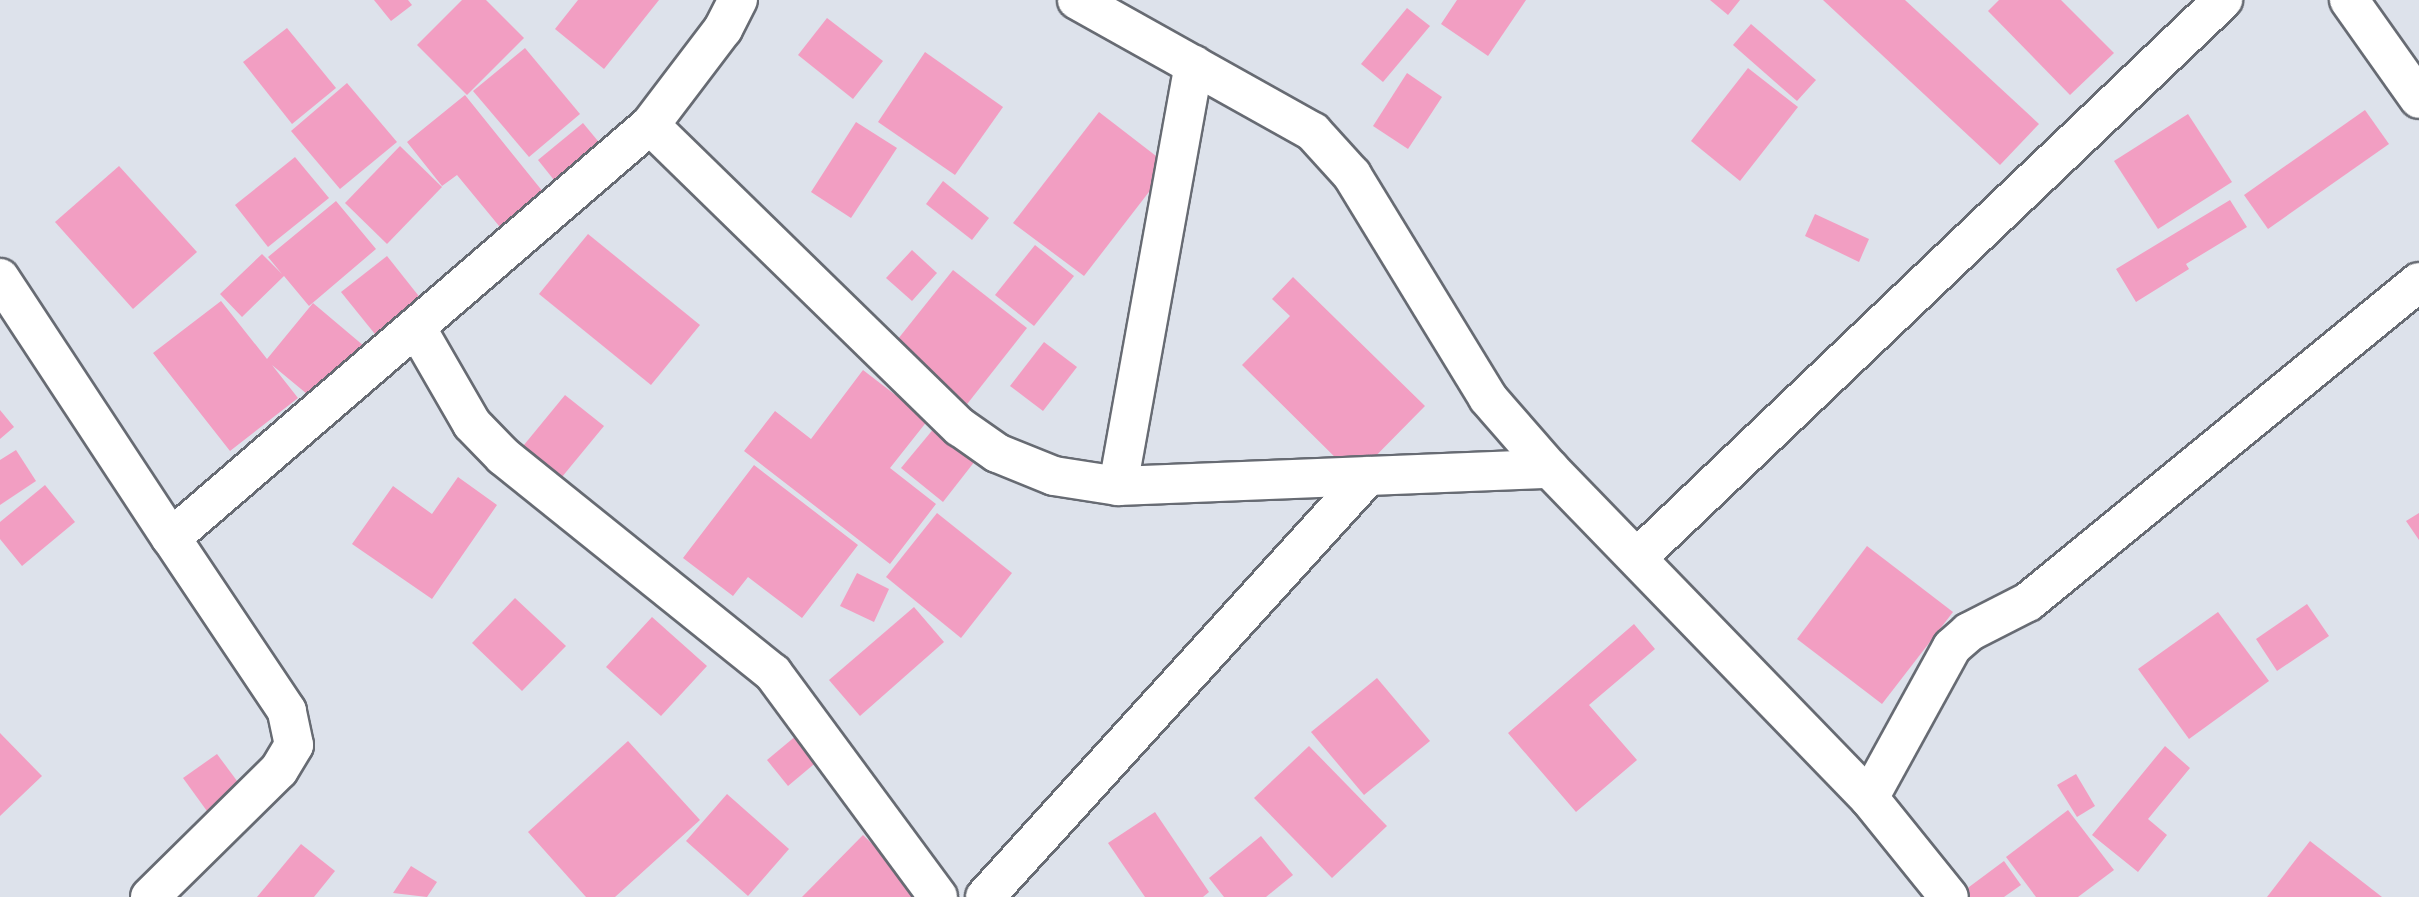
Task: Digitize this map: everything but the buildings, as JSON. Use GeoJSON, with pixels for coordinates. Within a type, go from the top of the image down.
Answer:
{"type":"FeatureCollection","features":[{"type":"Feature","properties":{"kind":"street"},"geometry":{"type":"LineString","coordinates":[[171,538],[650,125],[723,29],[738,0]]}},
{"type":"Feature","properties":{"kind":"street"},"geometry":{"type":"LineString","coordinates":[[1077,0],[1313,132],[1352,175],[1488,398],[1550,469],[1869,798],[1949,897]]}},
{"type":"Feature","properties":{"kind":"street"},"geometry":{"type":"LineString","coordinates":[[1638,557],[2223,0]]}},
{"type":"Feature","properties":{"kind":"street"},"geometry":{"type":"LineString","coordinates":[[2349,0],[2419,99]]}},
{"type":"Feature","properties":{"kind":"street"},"geometry":{"type":"LineString","coordinates":[[1118,486],[1194,65]]}},
{"type":"Feature","properties":{"kind":"street"},"geometry":{"type":"LineString","coordinates":[[650,125],[960,427],[997,453],[1054,476],[1118,486],[1550,469]]}},
{"type":"Feature","properties":{"kind":"street"},"geometry":{"type":"LineString","coordinates":[[0,278],[287,711],[294,745],[279,770],[150,897]]}},
{"type":"Feature","properties":{"kind":"street"},"geometry":{"type":"LineString","coordinates":[[1869,798],[1952,647],[1969,632],[2028,602],[2419,282]]}},
{"type":"Feature","properties":{"kind":"street"},"geometry":{"type":"LineString","coordinates":[[416,327],[472,424],[503,456],[773,674],[935,896]]}},
{"type":"Feature","properties":{"kind":"street"},"geometry":{"type":"LineString","coordinates":[[985,897],[1368,476]]}}]}
